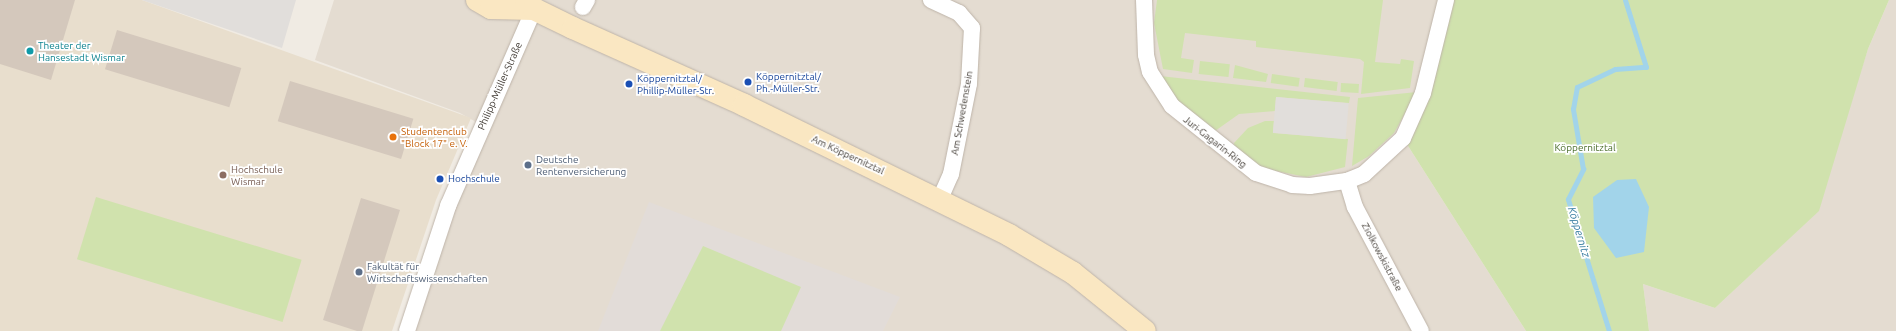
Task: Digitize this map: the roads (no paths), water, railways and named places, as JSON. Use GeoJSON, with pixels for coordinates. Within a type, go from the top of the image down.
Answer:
{"type":"FeatureCollection","features":[{"type":"Feature","properties":{"kind":"street"},"geometry":{"type":"LineString","coordinates":[[477,0],[491,8],[533,3]]}},
{"type":"Feature","properties":{"kind":"street","name":"Am Schwedenstein"},"geometry":{"type":"LineString","coordinates":[[932,0],[959,14],[972,28],[969,84],[951,174],[940,199]]}},
{"type":"Feature","properties":{"kind":"street","name":"Juri-Gagarin-Ring"},"geometry":{"type":"LineString","coordinates":[[1144,0],[1143,33],[1150,72],[1172,106],[1186,120],[1236,160],[1268,178],[1292,185],[1347,181],[1391,152],[1414,120],[1446,0]]}},
{"type":"Feature","properties":{"kind":"street","name":"Am Köppernitztal"},"geometry":{"type":"LineString","coordinates":[[533,3],[940,199],[1073,273],[1145,331]]}},
{"type":"Feature","properties":{"kind":"street","name":"Philipp-Müller-Straße"},"geometry":{"type":"LineString","coordinates":[[407,331],[448,206],[533,3]]}},
{"type":"Feature","properties":{"kind":"street","name":"Ziolkowskistraße"},"geometry":{"type":"LineString","coordinates":[[1347,181],[1355,207],[1421,331]]}},
{"type":"Feature","properties":{"kind":"water"},"geometry":{"type":"Polygon","coordinates":[[[1636,179],[1649,207],[1644,252],[1616,258],[1594,228],[1593,197],[1617,180],[1636,179]]]}},
{"type":"Feature","properties":{"kind":"waterway","name":"Köppernitz"},"geometry":{"type":"LineString","coordinates":[[1609,331],[1568,199],[1583,169],[1573,109],[1577,87],[1615,69],[1646,67],[1625,0]]}},
{"type":"Feature","properties":{"kind":"place","name":"Theater der Hansestadt Wismar"},"geometry":{"type":"Point","coordinates":[30,51]}},
{"type":"Feature","properties":{"kind":"place","name":"Köppernitztal/ Ph.-Müller-Str."},"geometry":{"type":"Point","coordinates":[748,82]}},
{"type":"Feature","properties":{"kind":"place","name":"Köppernitztal/ Phillip-Müller-Str."},"geometry":{"type":"Point","coordinates":[629,84]}},
{"type":"Feature","properties":{"kind":"place","name":"Studentenclub \"Block 17\" e. V."},"geometry":{"type":"Point","coordinates":[393,137]}},
{"type":"Feature","properties":{"kind":"place","name":"Deutsche Rentenversicherung"},"geometry":{"type":"Point","coordinates":[528,165]}},
{"type":"Feature","properties":{"kind":"place","name":"Hochschule Wismar"},"geometry":{"type":"Point","coordinates":[223,175]}},
{"type":"Feature","properties":{"kind":"place","name":"Hochschule"},"geometry":{"type":"Point","coordinates":[440,179]}},
{"type":"Feature","properties":{"kind":"place","name":"Fakultät für Wirtschaftswissenschaften"},"geometry":{"type":"Point","coordinates":[359,272]}},
{"type":"Feature","properties":{"kind":"park label","name":"Köppernitztal"},"geometry":{"type":"Point","coordinates":[1585,148]}}]}
